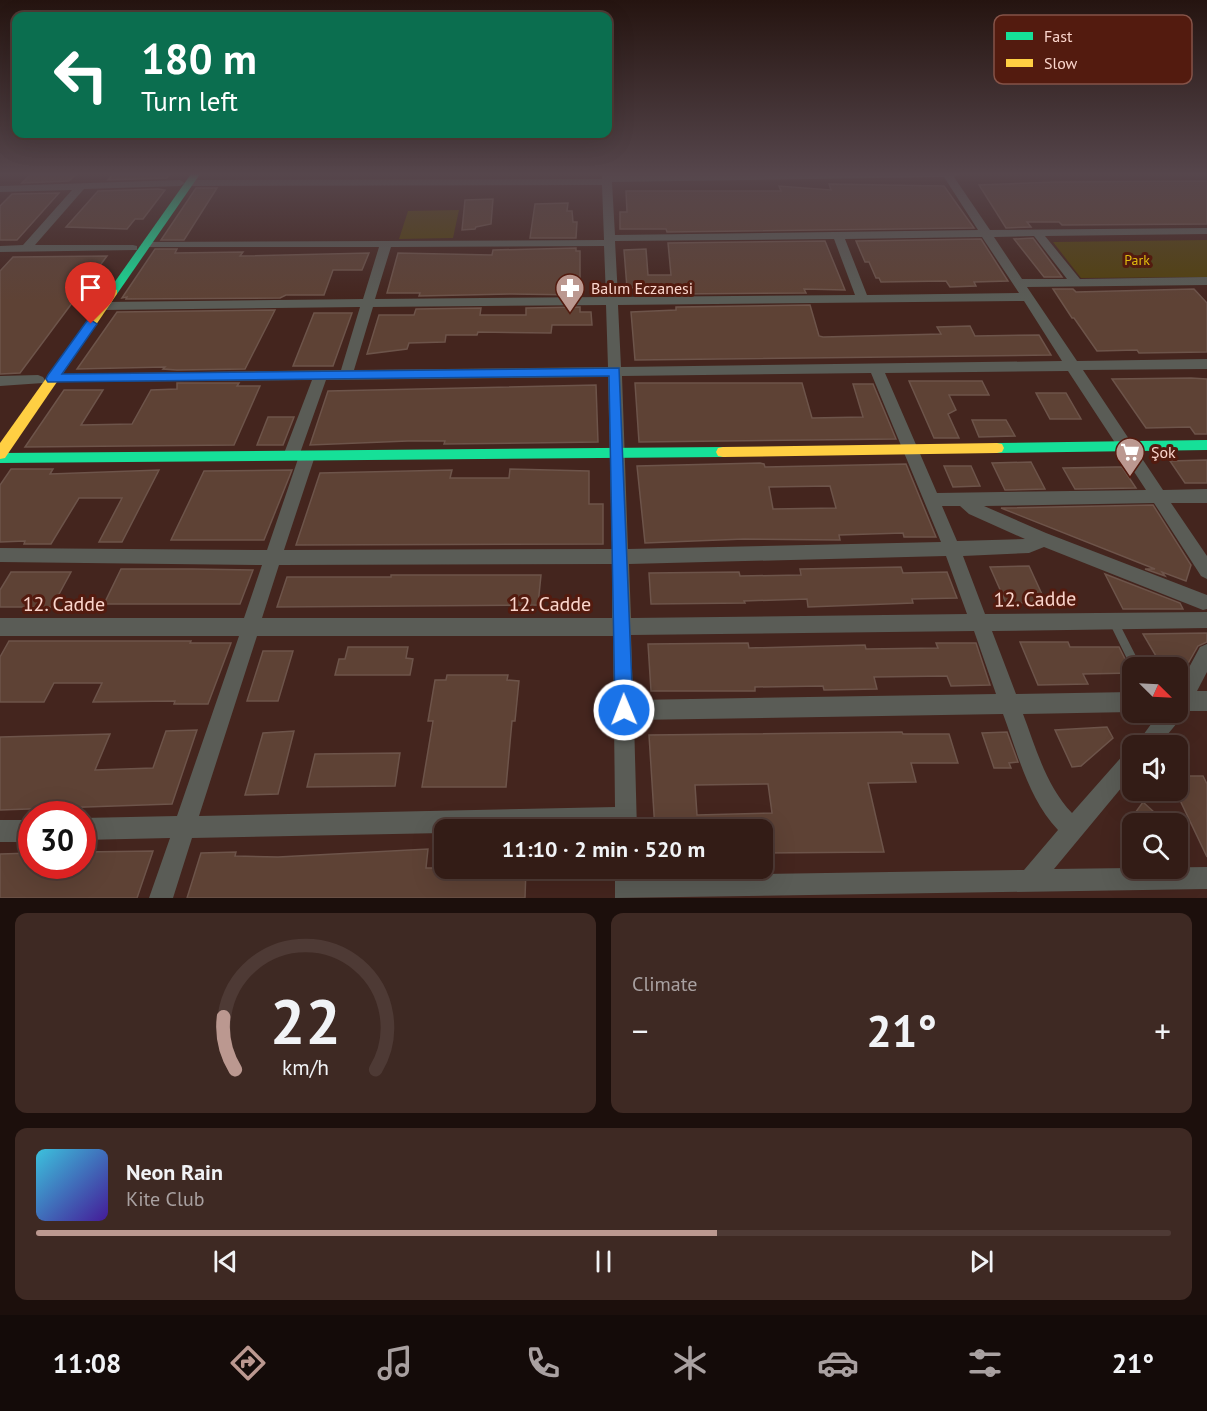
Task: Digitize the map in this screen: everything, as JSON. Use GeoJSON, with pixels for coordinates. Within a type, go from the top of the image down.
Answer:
{"type":"FeatureCollection","features":[{"type":"Feature","properties":{"kind":"street"},"geometry":{"type":"LineString","coordinates":[[26,249],[58,216]]}},
{"type":"Feature","properties":{"kind":"street"},"geometry":{"type":"LineString","coordinates":[[0,434],[162,216]]}},
{"type":"Feature","properties":{"kind":"street"},"geometry":{"type":"LineString","coordinates":[[609,216],[623,627],[626,819]]}},
{"type":"Feature","properties":{"kind":"street"},"geometry":{"type":"LineString","coordinates":[[975,216],[1123,446],[1207,571]]}},
{"type":"Feature","properties":{"kind":"street"},"geometry":{"type":"LineString","coordinates":[[0,259],[5,249],[1207,231]]}},
{"type":"Feature","properties":{"kind":"street"},"geometry":{"type":"LineString","coordinates":[[1037,233],[1077,283]]}},
{"type":"Feature","properties":{"kind":"street"},"geometry":{"type":"LineString","coordinates":[[838,235],[863,299]]}},
{"type":"Feature","properties":{"kind":"street"},"geometry":{"type":"LineString","coordinates":[[346,375],[386,243]]}},
{"type":"Feature","properties":{"kind":"street"},"geometry":{"type":"LineString","coordinates":[[0,454],[104,306],[140,246]]}},
{"type":"Feature","properties":{"kind":"street"},"geometry":{"type":"LineString","coordinates":[[1019,283],[1205,283]]}},
{"type":"Feature","properties":{"kind":"street"},"geometry":{"type":"LineString","coordinates":[[104,306],[1027,297]]}},
{"type":"Feature","properties":{"kind":"street"},"geometry":{"type":"LineString","coordinates":[[53,379],[1207,364]]}},
{"type":"Feature","properties":{"kind":"street"},"geometry":{"type":"LineString","coordinates":[[876,368],[952,549],[1047,800],[1073,830]]}},
{"type":"Feature","properties":{"kind":"street"},"geometry":{"type":"LineString","coordinates":[[161,898],[274,559],[321,375]]}},
{"type":"Feature","properties":{"kind":"street"},"geometry":{"type":"LineString","coordinates":[[0,381],[38,380]]}},
{"type":"Feature","properties":{"kind":"street"},"geometry":{"type":"LineString","coordinates":[[0,458],[618,454],[1207,445]]}},
{"type":"Feature","properties":{"kind":"street"},"geometry":{"type":"LineString","coordinates":[[932,500],[1207,496]]}},
{"type":"Feature","properties":{"kind":"street"},"geometry":{"type":"LineString","coordinates":[[964,500],[975,509],[1040,538],[1206,606]]}},
{"type":"Feature","properties":{"kind":"street"},"geometry":{"type":"LineString","coordinates":[[0,555],[274,559],[621,557],[1029,546],[1037,543],[1040,538]]}},
{"type":"Feature","properties":{"kind":"street","name":"12. Cadde"},"geometry":{"type":"LineString","coordinates":[[0,627],[623,627],[1113,621],[1206,606]]}},
{"type":"Feature","properties":{"kind":"street"},"geometry":{"type":"LineString","coordinates":[[1188,687],[1207,653]]}},
{"type":"Feature","properties":{"kind":"street"},"geometry":{"type":"LineString","coordinates":[[1188,704],[1207,701]]}},
{"type":"Feature","properties":{"kind":"street"},"geometry":{"type":"LineString","coordinates":[[624,710],[1122,702]]}},
{"type":"Feature","properties":{"kind":"street"},"geometry":{"type":"LineString","coordinates":[[1154,735],[1164,723]]}},
{"type":"Feature","properties":{"kind":"street"},"geometry":{"type":"LineString","coordinates":[[1029,881],[1122,772]]}},
{"type":"Feature","properties":{"kind":"street"},"geometry":{"type":"LineString","coordinates":[[96,830],[434,825]]}},
{"type":"Feature","properties":{"kind":"street"},"geometry":{"type":"LineString","coordinates":[[0,831],[18,831]]}},
{"type":"Feature","properties":{"kind":"street"},"geometry":{"type":"LineString","coordinates":[[627,885],[1207,878]]}},
{"type":"Feature","properties":{"kind":"lane"},"geometry":{"type":"LineString","coordinates":[[1113,621],[1131,657]]}},
{"type":"Feature","properties":{"kind":"green space"},"geometry":{"type":"Polygon","coordinates":[[[406,216],[458,216],[453,238],[399,239],[406,216]]]}},
{"type":"Feature","properties":{"kind":"green space","name":"Park"},"geometry":{"type":"Polygon","coordinates":[[[1207,240],[1207,277],[1081,278],[1053,242],[1207,240]]]}},
{"type":"Feature","properties":{"kind":"building"},"geometry":{"type":"Polygon","coordinates":[[[0,216],[39,216],[17,240],[0,240],[0,216]]]}},
{"type":"Feature","properties":{"kind":"building"},"geometry":{"type":"Polygon","coordinates":[[[76,216],[145,216],[143,219],[135,219],[127,229],[66,227],[76,216]]]}},
{"type":"Feature","properties":{"kind":"building"},"geometry":{"type":"Polygon","coordinates":[[[177,216],[199,216],[184,240],[161,240],[177,216]]]}},
{"type":"Feature","properties":{"kind":"building"},"geometry":{"type":"Polygon","coordinates":[[[463,216],[492,216],[491,224],[462,230],[463,216]]]}},
{"type":"Feature","properties":{"kind":"building"},"geometry":{"type":"Polygon","coordinates":[[[533,216],[572,216],[573,222],[577,222],[576,238],[530,238],[533,216]]]}},
{"type":"Feature","properties":{"kind":"building"},"geometry":{"type":"Polygon","coordinates":[[[620,216],[965,216],[974,228],[667,232],[666,229],[620,229],[620,216]]]}},
{"type":"Feature","properties":{"kind":"building"},"geometry":{"type":"Polygon","coordinates":[[[998,216],[1207,216],[1207,224],[1062,225],[1059,222],[1027,222],[1031,227],[1006,228],[998,216]]]}},
{"type":"Feature","properties":{"kind":"building"},"geometry":{"type":"Polygon","coordinates":[[[1033,238],[1062,277],[1044,277],[1014,239],[1033,238]]]}},
{"type":"Feature","properties":{"kind":"building"},"geometry":{"type":"Polygon","coordinates":[[[981,239],[1008,281],[974,282],[976,286],[950,287],[946,281],[881,282],[879,278],[876,278],[869,262],[865,262],[856,241],[981,239]]]}},
{"type":"Feature","properties":{"kind":"building"},"geometry":{"type":"Polygon","coordinates":[[[825,241],[845,290],[804,289],[806,293],[674,294],[673,286],[627,288],[624,250],[646,249],[648,275],[671,275],[668,243],[825,241]]]}},
{"type":"Feature","properties":{"kind":"building"},"geometry":{"type":"Polygon","coordinates":[[[576,248],[576,251],[580,251],[580,295],[419,296],[420,293],[387,293],[398,253],[492,255],[493,250],[576,248]]]}},
{"type":"Feature","properties":{"kind":"building"},"geometry":{"type":"Polygon","coordinates":[[[155,249],[177,249],[175,253],[243,252],[240,256],[369,253],[362,270],[333,270],[324,295],[286,295],[280,298],[122,298],[155,249]]]}},
{"type":"Feature","properties":{"kind":"building"},"geometry":{"type":"Polygon","coordinates":[[[107,256],[20,373],[0,374],[0,271],[13,257],[107,256]]]}},
{"type":"Feature","properties":{"kind":"building"},"geometry":{"type":"Polygon","coordinates":[[[1053,289],[1073,289],[1076,292],[1194,289],[1207,303],[1207,352],[1097,351],[1053,289]]]}},
{"type":"Feature","properties":{"kind":"building"},"geometry":{"type":"Polygon","coordinates":[[[810,305],[819,336],[823,337],[941,334],[937,327],[970,326],[975,336],[1039,335],[1051,355],[635,360],[631,312],[676,310],[676,307],[810,305]]]}},
{"type":"Feature","properties":{"kind":"building"},"geometry":{"type":"Polygon","coordinates":[[[580,307],[580,312],[591,312],[592,325],[552,325],[551,333],[478,332],[477,335],[446,335],[445,342],[409,343],[407,349],[367,354],[379,315],[414,315],[416,309],[481,308],[480,315],[526,315],[526,308],[580,307]]]}},
{"type":"Feature","properties":{"kind":"building"},"geometry":{"type":"Polygon","coordinates":[[[275,310],[245,369],[163,369],[165,367],[77,369],[117,312],[275,310]]]}},
{"type":"Feature","properties":{"kind":"building"},"geometry":{"type":"Polygon","coordinates":[[[314,313],[352,313],[333,366],[293,366],[314,313]]]}},
{"type":"Feature","properties":{"kind":"building"},"geometry":{"type":"Polygon","coordinates":[[[1112,379],[1207,379],[1207,434],[1195,434],[1190,427],[1146,428],[1112,379]]]}},
{"type":"Feature","properties":{"kind":"building"},"geometry":{"type":"Polygon","coordinates":[[[909,381],[982,381],[989,395],[949,395],[956,410],[948,414],[959,438],[934,438],[909,381]]]}},
{"type":"Feature","properties":{"kind":"building"},"geometry":{"type":"Polygon","coordinates":[[[177,383],[239,383],[237,386],[260,386],[234,445],[25,447],[64,390],[103,390],[81,425],[132,424],[151,390],[177,389],[177,383]]]}},
{"type":"Feature","properties":{"kind":"building"},"geometry":{"type":"Polygon","coordinates":[[[635,383],[802,383],[812,418],[863,417],[853,384],[873,384],[896,439],[639,442],[635,383]]]}},
{"type":"Feature","properties":{"kind":"building"},"geometry":{"type":"Polygon","coordinates":[[[596,385],[598,442],[444,444],[445,441],[408,441],[310,445],[328,391],[596,385]]]}},
{"type":"Feature","properties":{"kind":"building"},"geometry":{"type":"Polygon","coordinates":[[[1036,393],[1066,393],[1081,419],[1050,419],[1036,393]]]}},
{"type":"Feature","properties":{"kind":"building"},"geometry":{"type":"Polygon","coordinates":[[[268,417],[294,417],[283,445],[257,445],[268,417]]]}},
{"type":"Feature","properties":{"kind":"building"},"geometry":{"type":"Polygon","coordinates":[[[972,420],[1006,420],[1015,436],[979,437],[972,420]]]}},
{"type":"Feature","properties":{"kind":"building"},"geometry":{"type":"Polygon","coordinates":[[[1207,460],[1207,483],[1185,483],[1170,461],[1207,460]]]}},
{"type":"Feature","properties":{"kind":"building"},"geometry":{"type":"Polygon","coordinates":[[[1031,462],[1045,489],[1005,490],[992,463],[1031,462]]]}},
{"type":"Feature","properties":{"kind":"building"},"geometry":{"type":"Polygon","coordinates":[[[760,463],[765,467],[906,464],[936,537],[904,537],[903,533],[839,535],[840,540],[744,539],[645,543],[637,466],[760,463]],[[830,486],[769,487],[773,509],[836,508],[830,486]]]}},
{"type":"Feature","properties":{"kind":"building"},"geometry":{"type":"Polygon","coordinates":[[[944,466],[971,466],[980,486],[953,487],[944,466]]]}},
{"type":"Feature","properties":{"kind":"building"},"geometry":{"type":"Polygon","coordinates":[[[1122,467],[1136,488],[1075,489],[1063,468],[1122,467]]]}},
{"type":"Feature","properties":{"kind":"building"},"geometry":{"type":"Polygon","coordinates":[[[11,469],[53,469],[50,474],[159,470],[122,542],[99,542],[122,498],[79,498],[51,544],[24,544],[25,541],[0,542],[0,485],[11,469]]]}},
{"type":"Feature","properties":{"kind":"building"},"geometry":{"type":"Polygon","coordinates":[[[510,469],[589,471],[589,504],[603,504],[603,544],[296,545],[320,473],[452,470],[450,478],[509,478],[510,469]]]}},
{"type":"Feature","properties":{"kind":"building"},"geometry":{"type":"Polygon","coordinates":[[[292,470],[264,540],[171,540],[204,471],[292,470]]]}},
{"type":"Feature","properties":{"kind":"building"},"geometry":{"type":"Polygon","coordinates":[[[1153,505],[1191,565],[1186,581],[1162,572],[1165,576],[1145,569],[1155,569],[1001,508],[1153,505]]]}},
{"type":"Feature","properties":{"kind":"building"},"geometry":{"type":"Polygon","coordinates":[[[1029,566],[1046,603],[1006,603],[990,567],[1029,566]]]}},
{"type":"Feature","properties":{"kind":"building"},"geometry":{"type":"Polygon","coordinates":[[[901,567],[903,573],[947,572],[957,598],[912,599],[913,603],[808,607],[807,599],[744,601],[745,603],[651,604],[649,573],[739,572],[740,576],[801,575],[800,569],[901,567]]]}},
{"type":"Feature","properties":{"kind":"building"},"geometry":{"type":"Polygon","coordinates":[[[121,569],[253,570],[240,604],[104,604],[121,569]]]}},
{"type":"Feature","properties":{"kind":"building"},"geometry":{"type":"Polygon","coordinates":[[[11,572],[71,572],[52,607],[0,607],[0,590],[11,572]]]}},
{"type":"Feature","properties":{"kind":"building"},"geometry":{"type":"Polygon","coordinates":[[[1105,574],[1180,603],[1183,609],[1123,609],[1105,574]]]}},
{"type":"Feature","properties":{"kind":"building"},"geometry":{"type":"Polygon","coordinates":[[[391,575],[541,575],[538,605],[277,607],[287,577],[391,577],[391,575]]]}},
{"type":"Feature","properties":{"kind":"building"},"geometry":{"type":"Polygon","coordinates":[[[1207,633],[1207,642],[1198,646],[1188,664],[1188,657],[1157,657],[1143,634],[1207,633]]]}},
{"type":"Feature","properties":{"kind":"building"},"geometry":{"type":"Polygon","coordinates":[[[9,641],[231,643],[208,704],[174,704],[175,701],[93,702],[102,683],[54,683],[44,702],[0,702],[0,657],[9,641]]]}},
{"type":"Feature","properties":{"kind":"building"},"geometry":{"type":"Polygon","coordinates":[[[1020,642],[1068,642],[1070,647],[1119,647],[1124,657],[1122,657],[1122,673],[1083,674],[1088,684],[1038,685],[1020,642]]]}},
{"type":"Feature","properties":{"kind":"building"},"geometry":{"type":"Polygon","coordinates":[[[748,643],[749,648],[865,645],[866,649],[938,648],[936,643],[976,643],[990,685],[951,686],[947,676],[874,677],[877,689],[824,690],[823,686],[755,687],[755,691],[651,691],[648,644],[748,643]]]}},
{"type":"Feature","properties":{"kind":"building"},"geometry":{"type":"Polygon","coordinates":[[[348,647],[408,647],[406,658],[413,659],[410,675],[335,675],[339,659],[345,659],[348,647]]]}},
{"type":"Feature","properties":{"kind":"building"},"geometry":{"type":"Polygon","coordinates":[[[263,651],[293,651],[278,701],[247,701],[263,651]]]}},
{"type":"Feature","properties":{"kind":"building"},"geometry":{"type":"Polygon","coordinates":[[[447,675],[508,675],[507,680],[519,681],[515,721],[512,721],[506,787],[422,787],[433,721],[428,721],[435,680],[446,680],[447,675]]]}},
{"type":"Feature","properties":{"kind":"building"},"geometry":{"type":"Polygon","coordinates":[[[1107,727],[1113,738],[1081,766],[1072,767],[1055,730],[1107,727]]]}},
{"type":"Feature","properties":{"kind":"building"},"geometry":{"type":"Polygon","coordinates":[[[197,730],[172,804],[96,807],[96,801],[18,801],[18,809],[0,810],[0,737],[110,734],[95,770],[153,768],[166,731],[197,730]]]}},
{"type":"Feature","properties":{"kind":"building"},"geometry":{"type":"Polygon","coordinates":[[[294,731],[278,794],[245,795],[263,733],[294,731]]]}},
{"type":"Feature","properties":{"kind":"building"},"geometry":{"type":"Polygon","coordinates":[[[902,732],[903,734],[949,734],[958,763],[911,763],[916,782],[868,783],[884,852],[773,853],[773,819],[654,819],[649,735],[902,732]],[[768,784],[695,785],[697,815],[772,813],[768,784]]]}},
{"type":"Feature","properties":{"kind":"building"},"geometry":{"type":"Polygon","coordinates":[[[1007,732],[1018,762],[1009,763],[1011,768],[994,768],[982,733],[1007,732]]]}},
{"type":"Feature","properties":{"kind":"building"},"geometry":{"type":"Polygon","coordinates":[[[400,753],[395,786],[307,787],[315,754],[400,753]]]}},
{"type":"Feature","properties":{"kind":"building"},"geometry":{"type":"Polygon","coordinates":[[[1188,776],[1203,776],[1207,784],[1207,857],[1188,813],[1180,801],[1188,801],[1188,776]]]}},
{"type":"Feature","properties":{"kind":"building"},"geometry":{"type":"Polygon","coordinates":[[[1143,802],[1155,813],[1135,813],[1143,802]]]}},
{"type":"Feature","properties":{"kind":"building"},"geometry":{"type":"Polygon","coordinates":[[[428,849],[426,868],[434,868],[434,879],[526,879],[525,898],[187,898],[201,853],[236,852],[235,856],[278,857],[428,849]]]}},
{"type":"Feature","properties":{"kind":"building"},"geometry":{"type":"Polygon","coordinates":[[[153,851],[137,898],[0,898],[0,854],[18,853],[18,879],[96,879],[96,852],[153,851]]]}},
{"type":"Feature","properties":{"kind":"traffic: fast"},"geometry":{"type":"LineString","coordinates":[[113,292],[167,216]]}},
{"type":"Feature","properties":{"kind":"traffic: fast"},"geometry":{"type":"LineString","coordinates":[[997,448],[1207,445]]}},
{"type":"Feature","properties":{"kind":"traffic: fast"},"geometry":{"type":"LineString","coordinates":[[0,458],[723,452]]}},
{"type":"Feature","properties":{"kind":"traffic: slow"},"geometry":{"type":"LineString","coordinates":[[0,454],[113,292]]}},
{"type":"Feature","properties":{"kind":"traffic: slow"},"geometry":{"type":"LineString","coordinates":[[723,452],[997,448]]}},
{"type":"Feature","properties":{"kind":"place","name":"Balım Eczanesi"},"geometry":{"type":"Point","coordinates":[570,314]}},
{"type":"Feature","properties":{"kind":"place","name":"Şok"},"geometry":{"type":"Point","coordinates":[1130,478]}},
{"type":"Feature","properties":{"kind":"route"},"geometry":{"type":"LineString","coordinates":[[91,324],[53,379],[615,371],[624,710]]}}]}
